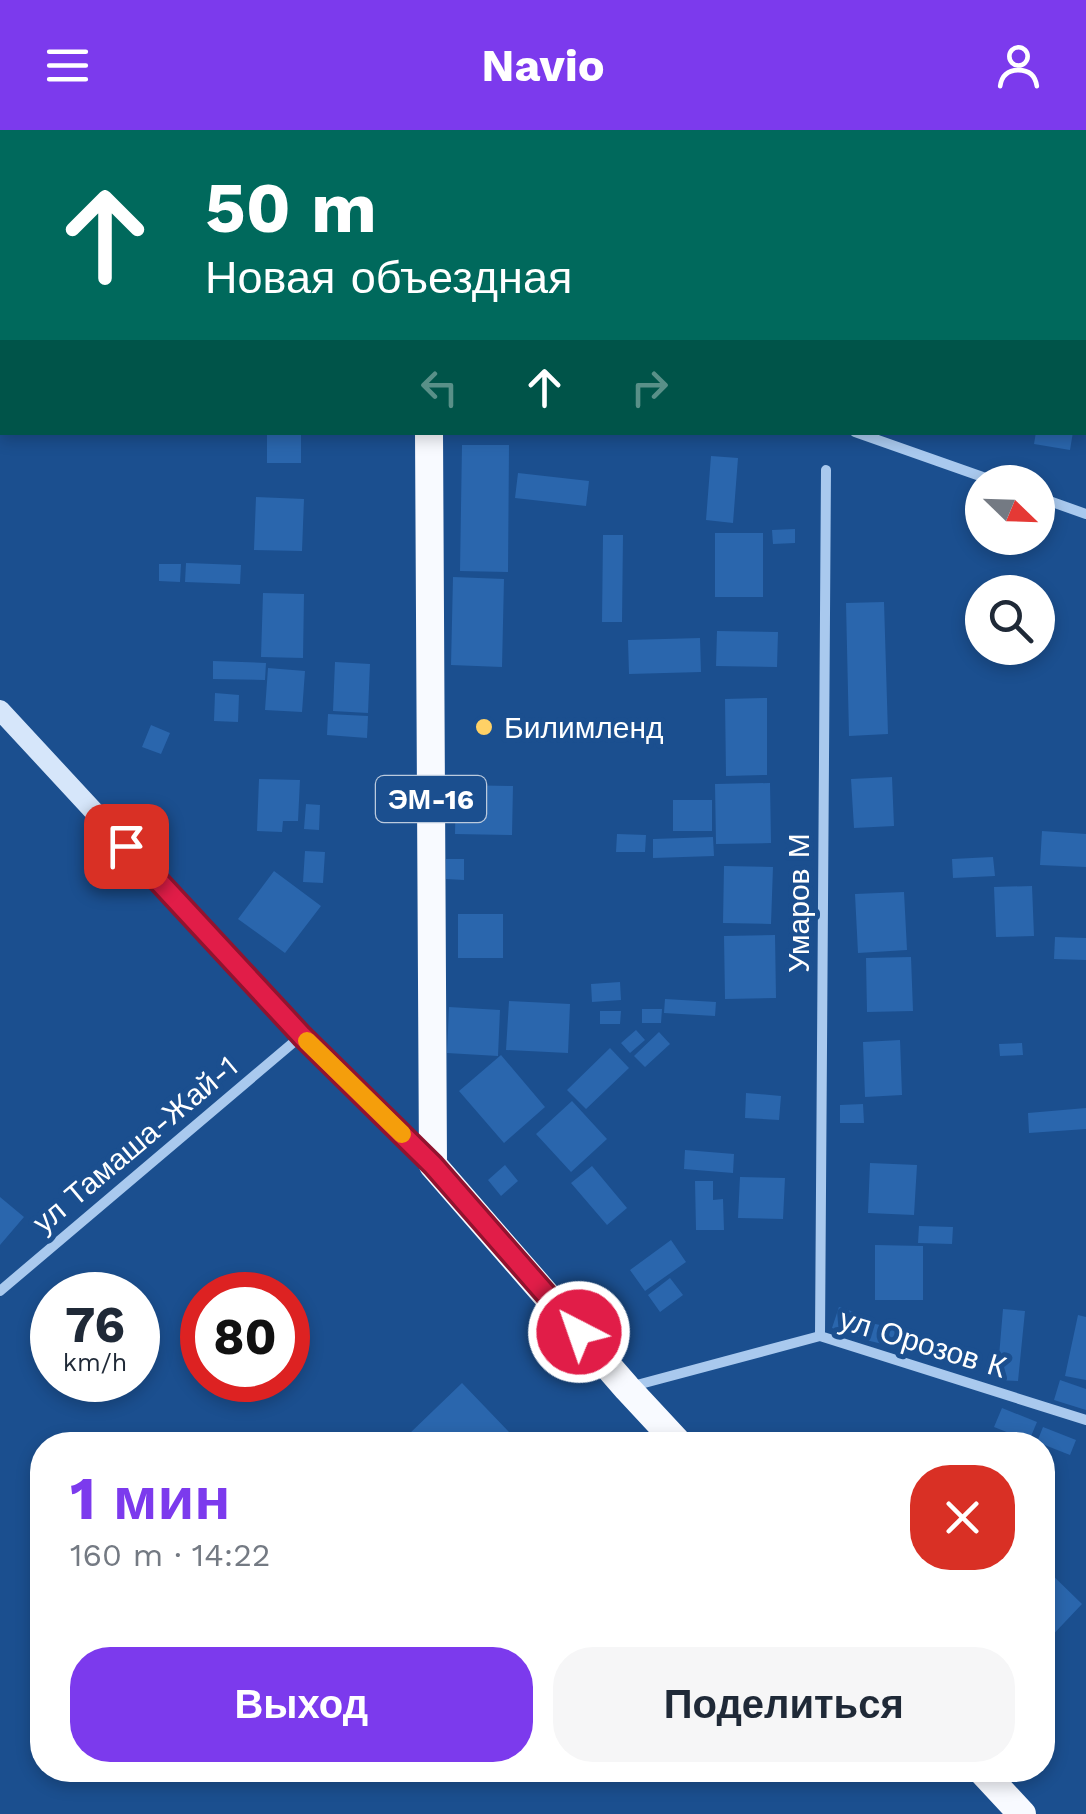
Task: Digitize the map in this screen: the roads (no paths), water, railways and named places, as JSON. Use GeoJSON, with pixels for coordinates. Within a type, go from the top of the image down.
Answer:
{"type":"FeatureCollection","features":[{"type":"Feature","properties":{"kind":"highway","name":"ЭМ-16"},"geometry":{"type":"LineString","coordinates":[[429,435],[433,1165]]}},
{"type":"Feature","properties":{"kind":"highway"},"geometry":{"type":"LineString","coordinates":[[433,1165],[668,1432]]}},
{"type":"Feature","properties":{"kind":"highway"},"geometry":{"type":"LineString","coordinates":[[993,1782],[1022,1814]]}},
{"type":"Feature","properties":{"kind":"main road"},"geometry":{"type":"LineString","coordinates":[[0,710],[302,1036],[433,1165]]}},
{"type":"Feature","properties":{"kind":"street"},"geometry":{"type":"LineString","coordinates":[[863,435],[965,471]]}},
{"type":"Feature","properties":{"kind":"street","name":"Умаров М"},"geometry":{"type":"LineString","coordinates":[[820,1336],[826,470]]}},
{"type":"Feature","properties":{"kind":"street"},"geometry":{"type":"LineString","coordinates":[[1055,503],[1086,514]]}},
{"type":"Feature","properties":{"kind":"street","name":"ул Тамаша-Жай-1"},"geometry":{"type":"LineString","coordinates":[[0,1291],[302,1036]]}},
{"type":"Feature","properties":{"kind":"street","name":"ул Орозов К"},"geometry":{"type":"LineString","coordinates":[[627,1388],[820,1336],[1086,1420]]}},
{"type":"Feature","properties":{"kind":"place","name":"Билимленд"},"geometry":{"type":"Point","coordinates":[484,727]}}]}
